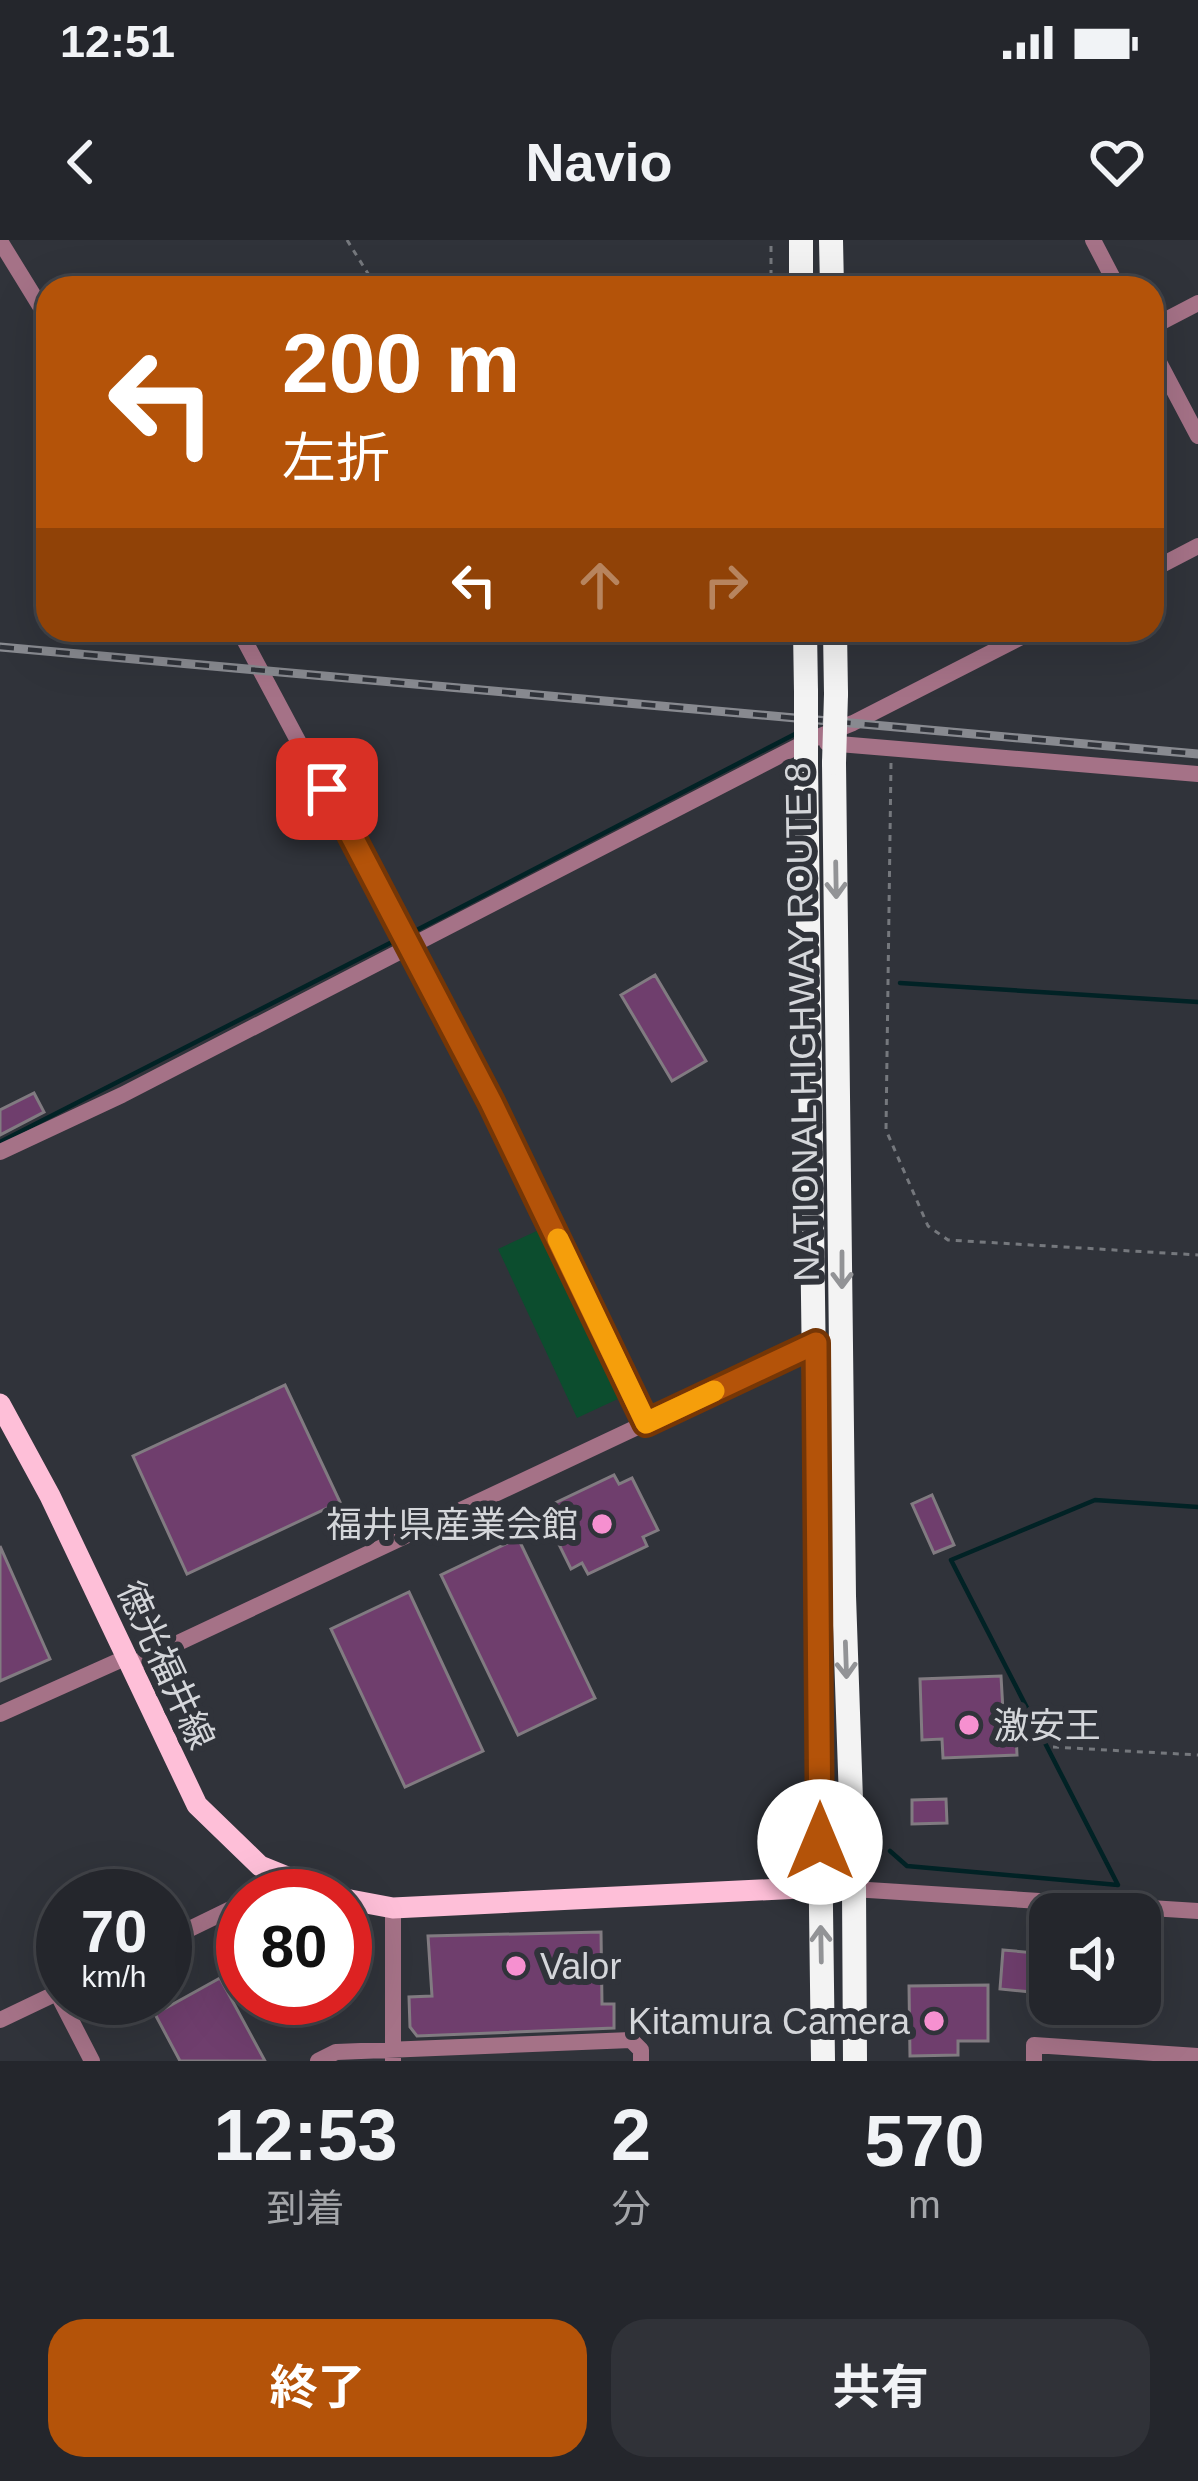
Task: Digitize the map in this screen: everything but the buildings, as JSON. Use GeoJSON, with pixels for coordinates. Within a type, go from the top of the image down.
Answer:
{"type":"FeatureCollection","features":[{"type":"Feature","properties":{"kind":"highway"},"geometry":{"type":"LineString","coordinates":[[801,240],[801,276]]}},
{"type":"Feature","properties":{"kind":"highway"},"geometry":{"type":"LineString","coordinates":[[831,240],[832,276]]}},
{"type":"Feature","properties":{"kind":"highway","name":"NATIONAL HIGHWAY ROUTE 8"},"geometry":{"type":"LineString","coordinates":[[806,642],[823,2061]]}},
{"type":"Feature","properties":{"kind":"highway","name":"NATIONAL HIGHWAY ROUTE 8"},"geometry":{"type":"LineString","coordinates":[[835,642],[844,1596],[854,1888],[854,2061]]}},
{"type":"Feature","properties":{"kind":"main road","name":"徳光福井線"},"geometry":{"type":"LineString","coordinates":[[0,1404],[50,1496],[197,1805],[265,1869]]}},
{"type":"Feature","properties":{"kind":"main road"},"geometry":{"type":"LineString","coordinates":[[372,1904],[393,1908],[820,1887]]}},
{"type":"Feature","properties":{"kind":"street"},"geometry":{"type":"LineString","coordinates":[[1093,240],[1112,276]]}},
{"type":"Feature","properties":{"kind":"street"},"geometry":{"type":"LineString","coordinates":[[0,241],[36,300]]}},
{"type":"Feature","properties":{"kind":"street"},"geometry":{"type":"LineString","coordinates":[[1164,321],[1198,303]]}},
{"type":"Feature","properties":{"kind":"street"},"geometry":{"type":"LineString","coordinates":[[1164,372],[1198,436]]}},
{"type":"Feature","properties":{"kind":"street"},"geometry":{"type":"LineString","coordinates":[[1164,564],[1198,547]]}},
{"type":"Feature","properties":{"kind":"street"},"geometry":{"type":"LineString","coordinates":[[245,642],[491,1102],[646,1423]]}},
{"type":"Feature","properties":{"kind":"street"},"geometry":{"type":"LineString","coordinates":[[0,1152],[807,752],[853,723],[1011,642]]}},
{"type":"Feature","properties":{"kind":"street"},"geometry":{"type":"LineString","coordinates":[[807,752],[891,748],[1198,774]]}},
{"type":"Feature","properties":{"kind":"street"},"geometry":{"type":"LineString","coordinates":[[0,1714],[127,1662],[816,1343]]}},
{"type":"Feature","properties":{"kind":"street"},"geometry":{"type":"LineString","coordinates":[[820,1887],[1198,1911]]}},
{"type":"Feature","properties":{"kind":"street"},"geometry":{"type":"LineString","coordinates":[[393,1908],[393,2055]]}},
{"type":"Feature","properties":{"kind":"street"},"geometry":{"type":"LineString","coordinates":[[0,2020],[36,2003]]}},
{"type":"Feature","properties":{"kind":"street"},"geometry":{"type":"LineString","coordinates":[[75,2025],[92,2061]]}},
{"type":"Feature","properties":{"kind":"street"},"geometry":{"type":"LineString","coordinates":[[318,2061],[336,2052],[393,2055],[631,2040],[641,2050],[641,2061]]}},
{"type":"Feature","properties":{"kind":"street"},"geometry":{"type":"LineString","coordinates":[[1034,2061],[1034,2045],[1157,2057],[1198,2056]]}},
{"type":"Feature","properties":{"kind":"path"},"geometry":{"type":"LineString","coordinates":[[347,240],[370,276]]}},
{"type":"Feature","properties":{"kind":"path"},"geometry":{"type":"LineString","coordinates":[[771,240],[771,276]]}},
{"type":"Feature","properties":{"kind":"path"},"geometry":{"type":"LineString","coordinates":[[891,748],[886,1130],[928,1226],[948,1240],[1198,1256]]}},
{"type":"Feature","properties":{"kind":"path"},"geometry":{"type":"LineString","coordinates":[[1053,1747],[1198,1755]]}},
{"type":"Feature","properties":{"kind":"green space"},"geometry":{"type":"Polygon","coordinates":[[[541,1229],[620,1398],[577,1418],[498,1249],[541,1229]]]}},
{"type":"Feature","properties":{"kind":"waterway"},"geometry":{"type":"LineString","coordinates":[[411,933],[795,734]]}},
{"type":"Feature","properties":{"kind":"waterway"},"geometry":{"type":"LineString","coordinates":[[0,1142],[394,941]]}},
{"type":"Feature","properties":{"kind":"waterway"},"geometry":{"type":"LineString","coordinates":[[900,983],[1198,1002]]}},
{"type":"Feature","properties":{"kind":"waterway"},"geometry":{"type":"LineString","coordinates":[[890,1851],[907,1866],[1118,1885],[951,1560],[1095,1500],[1198,1507]]}},
{"type":"Feature","properties":{"kind":"railway"},"geometry":{"type":"LineString","coordinates":[[0,647],[1198,754]]}},
{"type":"Feature","properties":{"kind":"slow traffic"},"geometry":{"type":"LineString","coordinates":[[558,1239],[646,1423],[714,1391]]}},
{"type":"Feature","properties":{"kind":"place","name":"福井県産業会館"},"geometry":{"type":"Point","coordinates":[602,1524]}},
{"type":"Feature","properties":{"kind":"place","name":"激安王"},"geometry":{"type":"Point","coordinates":[969,1725]}},
{"type":"Feature","properties":{"kind":"place","name":"Valor"},"geometry":{"type":"Point","coordinates":[516,1966]}},
{"type":"Feature","properties":{"kind":"place","name":"Kitamura Camera"},"geometry":{"type":"Point","coordinates":[934,2021]}},
{"type":"Feature","properties":{"kind":"route"},"geometry":{"type":"LineString","coordinates":[[327,789],[491,1102],[646,1423],[816,1343],[820,1842]]}}]}
